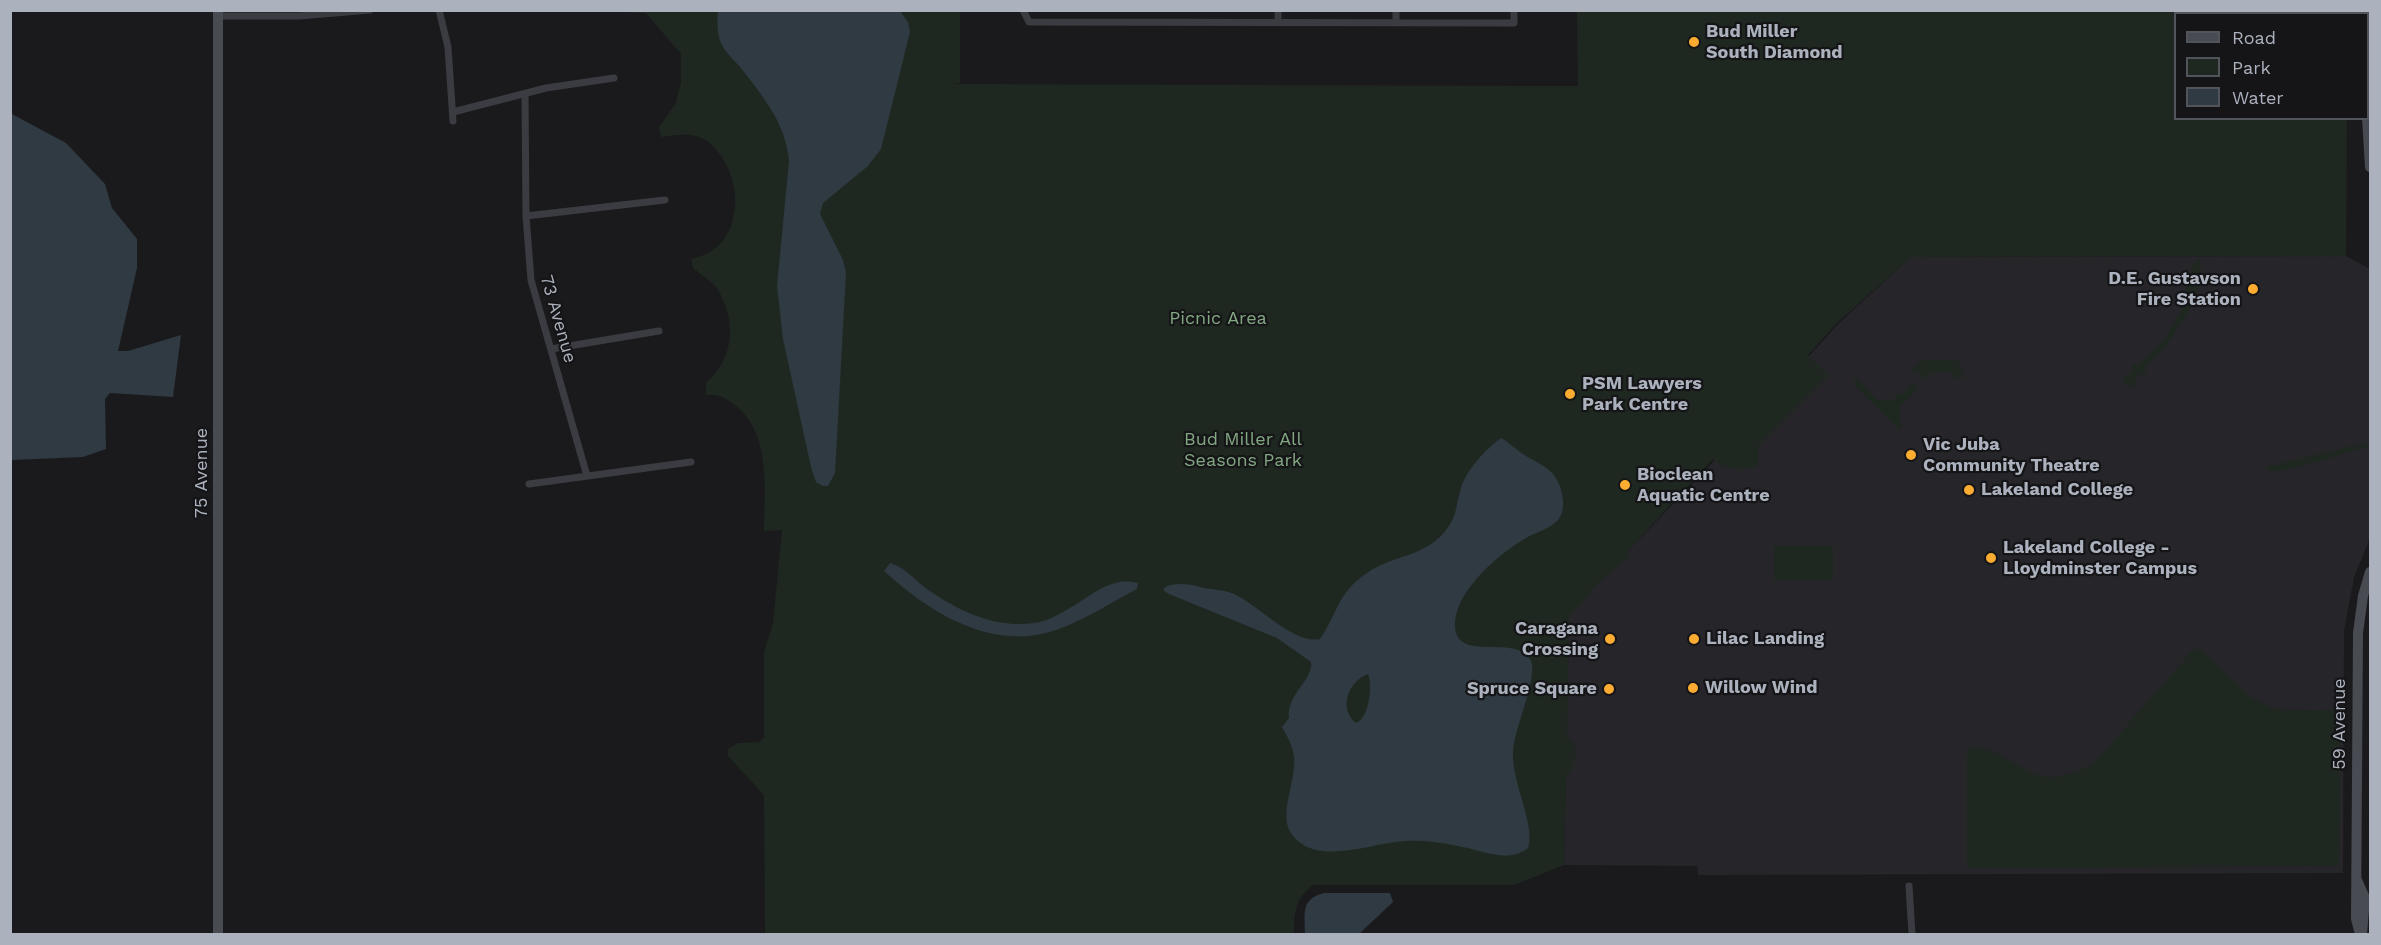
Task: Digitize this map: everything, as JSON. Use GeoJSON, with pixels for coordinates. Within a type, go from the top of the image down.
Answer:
{"type":"FeatureCollection","features":[{"type":"Feature","properties":{"kind":"main road","name":"75 Avenue"},"geometry":{"type":"LineString","coordinates":[[218,13],[218,934]]}},
{"type":"Feature","properties":{"kind":"main road"},"geometry":{"type":"LineString","coordinates":[[2367,120],[2370,167]]}},
{"type":"Feature","properties":{"kind":"main road","name":"59 Avenue"},"geometry":{"type":"LineString","coordinates":[[2361,934],[2365,898],[2356,877],[2358,633],[2363,596],[2370,572]]}},
{"type":"Feature","properties":{"kind":"street"},"geometry":{"type":"LineString","coordinates":[[218,13],[299,16],[370,10]]}},
{"type":"Feature","properties":{"kind":"street"},"geometry":{"type":"LineString","coordinates":[[439,10],[448,47],[453,121]]}},
{"type":"Feature","properties":{"kind":"street"},"geometry":{"type":"LineString","coordinates":[[1023,10],[1029,22],[1514,22],[1514,10]]}},
{"type":"Feature","properties":{"kind":"street"},"geometry":{"type":"LineString","coordinates":[[1278,10],[1278,22]]}},
{"type":"Feature","properties":{"kind":"street"},"geometry":{"type":"LineString","coordinates":[[1396,10],[1396,22]]}},
{"type":"Feature","properties":{"kind":"street"},"geometry":{"type":"LineString","coordinates":[[453,112],[546,88],[614,78]]}},
{"type":"Feature","properties":{"kind":"street","name":"73 Avenue"},"geometry":{"type":"LineString","coordinates":[[525,95],[526,216],[531,280],[587,476]]}},
{"type":"Feature","properties":{"kind":"street"},"geometry":{"type":"LineString","coordinates":[[526,216],[665,201]]}},
{"type":"Feature","properties":{"kind":"street"},"geometry":{"type":"LineString","coordinates":[[551,349],[659,331]]}},
{"type":"Feature","properties":{"kind":"street"},"geometry":{"type":"LineString","coordinates":[[529,484],[691,462]]}},
{"type":"Feature","properties":{"kind":"street"},"geometry":{"type":"LineString","coordinates":[[1909,886],[1912,934]]}},
{"type":"Feature","properties":{"kind":"shaded area","name":"Lakeland College - Lloydminster Campus"},"geometry":{"type":"Polygon","coordinates":[[[2346,256],[2370,269],[2370,538],[2354,577],[2344,631],[2343,873],[1698,875],[1697,866],[1564,865],[1569,612],[1703,473],[1838,324],[1911,257],[2346,256]]]}},
{"type":"Feature","properties":{"kind":"green space","name":"Bud Miller All Seasons Park"},"geometry":{"type":"Polygon","coordinates":[[[604,11],[960,11],[960,83],[951,84],[1578,86],[1577,11],[2348,11],[2174,12],[2174,120],[2347,120],[2346,256],[1911,257],[1837,323],[1808,355],[1828,376],[1757,447],[1759,455],[1757,466],[1734,469],[1723,466],[1713,459],[1627,552],[1629,556],[1590,590],[1592,593],[1569,617],[1567,737],[1572,741],[1576,756],[1566,777],[1564,865],[1514,885],[1313,885],[1299,901],[1294,920],[1294,934],[765,934],[764,795],[728,756],[728,749],[738,743],[759,742],[764,737],[764,653],[773,623],[782,530],[764,531],[765,479],[760,444],[754,428],[745,414],[732,403],[720,396],[706,395],[706,383],[722,363],[727,351],[730,327],[724,302],[718,290],[693,268],[691,259],[709,252],[723,241],[731,225],[735,208],[734,189],[729,171],[720,155],[707,141],[691,135],[661,137],[659,127],[676,103],[681,83],[681,54],[646,13],[604,11]]]}},
{"type":"Feature","properties":{"kind":"green space"},"geometry":{"type":"Polygon","coordinates":[[[2199,258],[2200,282],[2184,320],[2149,364],[2145,373],[2138,375],[2134,386],[2129,387],[2123,382],[2123,378],[2131,373],[2132,365],[2139,364],[2165,339],[2180,312],[2192,267],[2199,258]]]}},
{"type":"Feature","properties":{"kind":"green space"},"geometry":{"type":"Polygon","coordinates":[[[1923,360],[1958,360],[1964,376],[1961,379],[1955,377],[1952,372],[1931,373],[1924,379],[1920,372],[1912,369],[1923,360]]]}},
{"type":"Feature","properties":{"kind":"green space"},"geometry":{"type":"Polygon","coordinates":[[[1854,379],[1858,379],[1877,400],[1893,400],[1897,394],[1905,393],[1910,384],[1917,385],[1919,388],[1899,408],[1902,429],[1898,429],[1856,387],[1854,379]]]}},
{"type":"Feature","properties":{"kind":"green space"},"geometry":{"type":"Polygon","coordinates":[[[2368,444],[2366,447],[2300,467],[2265,470],[2270,466],[2368,444]]]}},
{"type":"Feature","properties":{"kind":"green space"},"geometry":{"type":"Polygon","coordinates":[[[1774,546],[1833,546],[1833,580],[1774,580],[1774,546]]]}},
{"type":"Feature","properties":{"kind":"green space"},"geometry":{"type":"Polygon","coordinates":[[[2197,649],[2206,654],[2251,697],[2274,709],[2340,711],[2339,866],[1967,868],[1967,755],[1969,748],[1986,749],[2028,771],[2047,777],[2078,771],[2095,762],[2190,653],[2197,649]]]}},
{"type":"Feature","properties":{"kind":"water"},"geometry":{"type":"Polygon","coordinates":[[[718,11],[900,11],[908,22],[910,32],[881,149],[868,166],[823,203],[820,214],[843,260],[846,273],[835,473],[828,486],[816,482],[811,467],[783,339],[777,286],[789,161],[787,147],[772,111],[721,43],[718,11]]]}},
{"type":"Feature","properties":{"kind":"water"},"geometry":{"type":"Polygon","coordinates":[[[10,113],[66,143],[105,184],[112,208],[137,239],[137,268],[118,351],[128,351],[181,335],[173,397],[110,393],[105,399],[106,449],[83,457],[11,460],[10,113]]]}},
{"type":"Feature","properties":{"kind":"water"},"geometry":{"type":"Polygon","coordinates":[[[1501,438],[1553,474],[1563,497],[1563,509],[1555,523],[1504,553],[1482,573],[1463,597],[1455,622],[1457,635],[1463,642],[1473,646],[1511,648],[1522,652],[1530,659],[1532,676],[1513,751],[1513,763],[1529,828],[1528,848],[1512,855],[1494,855],[1424,841],[1404,841],[1344,851],[1314,849],[1301,843],[1291,833],[1286,816],[1294,757],[1282,727],[1289,718],[1292,702],[1308,675],[1311,662],[1277,638],[1169,594],[1164,591],[1164,588],[1186,584],[1232,593],[1288,631],[1310,639],[1320,639],[1344,596],[1357,581],[1377,567],[1419,551],[1438,539],[1450,525],[1467,474],[1477,460],[1501,438]],[[1368,674],[1361,678],[1355,683],[1348,696],[1347,710],[1356,723],[1367,709],[1370,693],[1368,674]]]}},
{"type":"Feature","properties":{"kind":"water"},"geometry":{"type":"Polygon","coordinates":[[[890,563],[900,567],[927,589],[964,611],[1005,623],[1034,623],[1046,620],[1110,584],[1138,583],[1137,589],[1069,625],[1035,635],[1011,636],[987,633],[943,615],[922,602],[884,571],[890,563]]]}},
{"type":"Feature","properties":{"kind":"water"},"geometry":{"type":"Polygon","coordinates":[[[1324,893],[1390,893],[1393,902],[1359,934],[1305,934],[1307,903],[1324,893]]]}},
{"type":"Feature","properties":{"kind":"place","name":"Bud Miller South Diamond"},"geometry":{"type":"Point","coordinates":[1694,42]}},
{"type":"Feature","properties":{"kind":"place","name":"D.E. Gustavson Fire Station"},"geometry":{"type":"Point","coordinates":[2253,289]}},
{"type":"Feature","properties":{"kind":"place","name":"PSM Lawyers Park Centre"},"geometry":{"type":"Point","coordinates":[1570,394]}},
{"type":"Feature","properties":{"kind":"place","name":"Vic Juba Community Theatre"},"geometry":{"type":"Point","coordinates":[1911,455]}},
{"type":"Feature","properties":{"kind":"place","name":"Bioclean Aquatic Centre"},"geometry":{"type":"Point","coordinates":[1625,485]}},
{"type":"Feature","properties":{"kind":"place","name":"Lakeland College"},"geometry":{"type":"Point","coordinates":[1969,490]}},
{"type":"Feature","properties":{"kind":"place","name":"Lakeland College - Lloydminster Campus"},"geometry":{"type":"Point","coordinates":[1991,558]}},
{"type":"Feature","properties":{"kind":"place","name":"Caragana Crossing"},"geometry":{"type":"Point","coordinates":[1610,639]}},
{"type":"Feature","properties":{"kind":"place","name":"Lilac Landing"},"geometry":{"type":"Point","coordinates":[1694,639]}},
{"type":"Feature","properties":{"kind":"place","name":"Willow Wind"},"geometry":{"type":"Point","coordinates":[1693,688]}},
{"type":"Feature","properties":{"kind":"place","name":"Spruce Square"},"geometry":{"type":"Point","coordinates":[1609,689]}},
{"type":"Feature","properties":{"kind":"park label","name":"Picnic Area"},"geometry":{"type":"Point","coordinates":[1218,319]}}]}
